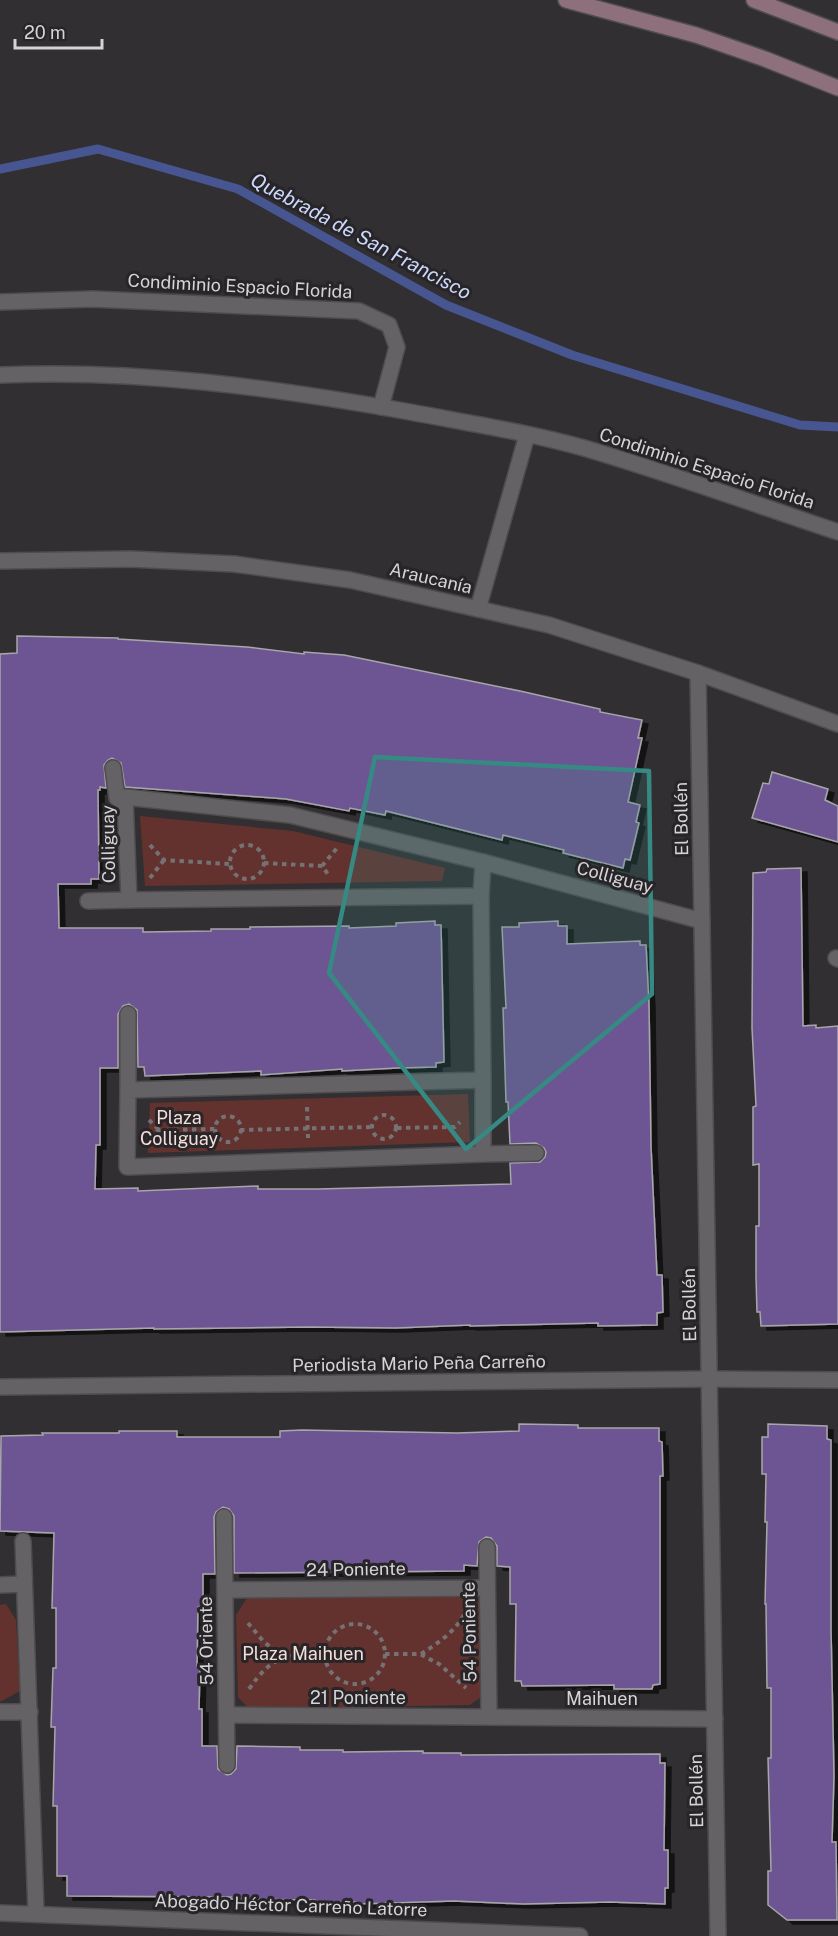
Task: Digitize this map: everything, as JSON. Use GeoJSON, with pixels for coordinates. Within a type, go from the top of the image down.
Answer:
{"type":"FeatureCollection","features":[{"type":"Feature","properties":{"kind":"street"},"geometry":{"type":"LineString","coordinates":[[566,0],[696,35],[838,88]]}},
{"type":"Feature","properties":{"kind":"street"},"geometry":{"type":"LineString","coordinates":[[754,0],[838,32]]}},
{"type":"Feature","properties":{"kind":"street","name":"Condiminio Espacio Florida"},"geometry":{"type":"LineString","coordinates":[[0,302],[92,299],[359,311],[389,325],[397,347],[381,407]]}},
{"type":"Feature","properties":{"kind":"street","name":"Condiminio Espacio Florida"},"geometry":{"type":"LineString","coordinates":[[0,375],[166,377],[315,395],[381,407],[527,435],[593,451],[838,532]]}},
{"type":"Feature","properties":{"kind":"street"},"geometry":{"type":"LineString","coordinates":[[478,609],[527,435]]}},
{"type":"Feature","properties":{"kind":"street","name":"Araucanía"},"geometry":{"type":"LineString","coordinates":[[0,561],[130,559],[234,564],[350,580],[549,625],[698,673],[838,724]]}},
{"type":"Feature","properties":{"kind":"street","name":"El Bollén"},"geometry":{"type":"LineString","coordinates":[[698,673],[718,1936]]}},
{"type":"Feature","properties":{"kind":"street"},"geometry":{"type":"LineString","coordinates":[[113,768],[117,798],[125,804]]}},
{"type":"Feature","properties":{"kind":"street","name":"Colliguay"},"geometry":{"type":"LineString","coordinates":[[481,896],[129,900],[124,797],[290,815],[483,862],[702,921]]}},
{"type":"Feature","properties":{"kind":"street"},"geometry":{"type":"LineString","coordinates":[[483,862],[481,896],[483,1154]]}},
{"type":"Feature","properties":{"kind":"street"},"geometry":{"type":"LineString","coordinates":[[88,901],[129,900]]}},
{"type":"Feature","properties":{"kind":"street"},"geometry":{"type":"LineString","coordinates":[[128,1014],[127,1167],[536,1153]]}},
{"type":"Feature","properties":{"kind":"street"},"geometry":{"type":"LineString","coordinates":[[128,1090],[483,1080]]}},
{"type":"Feature","properties":{"kind":"street","name":"Periodista Mario Peña Carreño"},"geometry":{"type":"LineString","coordinates":[[0,1387],[709,1379],[838,1380]]}},
{"type":"Feature","properties":{"kind":"street","name":"54 Oriente"},"geometry":{"type":"LineString","coordinates":[[224,1517],[231,1590],[233,1716],[227,1765]]}},
{"type":"Feature","properties":{"kind":"street"},"geometry":{"type":"LineString","coordinates":[[23,1541],[36,1914]]}},
{"type":"Feature","properties":{"kind":"street","name":"54 Poniente"},"geometry":{"type":"LineString","coordinates":[[487,1547],[483,1588],[489,1717]]}},
{"type":"Feature","properties":{"kind":"street"},"geometry":{"type":"LineString","coordinates":[[0,1585],[24,1584]]}},
{"type":"Feature","properties":{"kind":"street","name":"24 Poniente"},"geometry":{"type":"LineString","coordinates":[[231,1590],[483,1588]]}},
{"type":"Feature","properties":{"kind":"street"},"geometry":{"type":"LineString","coordinates":[[0,1712],[30,1712]]}},
{"type":"Feature","properties":{"kind":"street","name":"21 Poniente"},"geometry":{"type":"LineString","coordinates":[[233,1716],[489,1717]]}},
{"type":"Feature","properties":{"kind":"street","name":"Maihuen"},"geometry":{"type":"LineString","coordinates":[[489,1717],[715,1719]]}},
{"type":"Feature","properties":{"kind":"street","name":"Abogado Héctor Carreño Latorre"},"geometry":{"type":"LineString","coordinates":[[0,1913],[580,1936]]}},
{"type":"Feature","properties":{"kind":"path"},"geometry":{"type":"LineString","coordinates":[[241,846],[257,848],[264,857],[260,873],[256,877],[244,880],[234,874],[229,864],[232,853],[241,846]]}},
{"type":"Feature","properties":{"kind":"path"},"geometry":{"type":"LineString","coordinates":[[164,860],[229,864]]}},
{"type":"Feature","properties":{"kind":"path"},"geometry":{"type":"LineString","coordinates":[[264,863],[322,866]]}},
{"type":"Feature","properties":{"kind":"path"},"geometry":{"type":"LineString","coordinates":[[306,1084],[309,1160]]}},
{"type":"Feature","properties":{"kind":"path"},"geometry":{"type":"LineString","coordinates":[[385,1115],[395,1120],[397,1128],[394,1135],[386,1140],[378,1138],[372,1131],[372,1127],[374,1119],[385,1115]]}},
{"type":"Feature","properties":{"kind":"path"},"geometry":{"type":"LineString","coordinates":[[228,1117],[236,1119],[240,1130],[234,1140],[225,1142],[218,1137],[215,1129],[220,1119],[228,1117]]}},
{"type":"Feature","properties":{"kind":"path"},"geometry":{"type":"LineString","coordinates":[[240,1130],[372,1127]]}},
{"type":"Feature","properties":{"kind":"path"},"geometry":{"type":"LineString","coordinates":[[397,1128],[455,1127]]}},
{"type":"Feature","properties":{"kind":"path"},"geometry":{"type":"LineString","coordinates":[[159,1130],[215,1129]]}},
{"type":"Feature","properties":{"kind":"path"},"geometry":{"type":"LineString","coordinates":[[420,1654],[438,1643],[459,1624],[483,1588]]}},
{"type":"Feature","properties":{"kind":"path"},"geometry":{"type":"LineString","coordinates":[[231,1590],[250,1627],[264,1642],[284,1657]]}},
{"type":"Feature","properties":{"kind":"path"},"geometry":{"type":"LineString","coordinates":[[350,1624],[370,1628],[378,1635],[385,1654],[380,1672],[364,1683],[355,1684],[337,1678],[330,1672],[325,1654],[332,1635],[340,1628],[350,1624]]}},
{"type":"Feature","properties":{"kind":"path"},"geometry":{"type":"LineString","coordinates":[[233,1716],[263,1670],[284,1657],[325,1654]]}},
{"type":"Feature","properties":{"kind":"path"},"geometry":{"type":"LineString","coordinates":[[385,1654],[420,1654],[439,1664],[474,1695],[489,1717]]}},
{"type":"Feature","properties":{"kind":"highlighted area"},"geometry":{"type":"Polygon","coordinates":[[[375,757],[649,771],[652,994],[466,1149],[329,973],[375,757]]]}},
{"type":"Feature","properties":{"kind":"green space"},"geometry":{"type":"Polygon","coordinates":[[[140,816],[293,831],[445,868],[442,881],[145,886],[140,816]]]}},
{"type":"Feature","properties":{"kind":"green space","name":"Plaza Colliguay"},"geometry":{"type":"Polygon","coordinates":[[[468,1094],[470,1142],[148,1153],[150,1103],[468,1094]]]}},
{"type":"Feature","properties":{"kind":"green space","name":"Plaza Maihuen"},"geometry":{"type":"Polygon","coordinates":[[[471,1595],[481,1603],[482,1696],[470,1705],[249,1709],[238,1697],[236,1615],[247,1598],[471,1595]]]}},
{"type":"Feature","properties":{"kind":"green space"},"geometry":{"type":"Polygon","coordinates":[[[6,1604],[16,1620],[20,1691],[0,1702],[0,1605],[6,1604]]]}},
{"type":"Feature","properties":{"kind":"building"},"geometry":{"type":"Polygon","coordinates":[[[17,636],[118,638],[247,647],[304,654],[304,652],[344,655],[520,691],[600,709],[600,712],[642,720],[638,738],[642,738],[628,802],[640,805],[636,822],[639,823],[630,860],[625,859],[623,868],[503,835],[502,840],[386,811],[385,815],[286,799],[125,787],[121,763],[112,758],[104,765],[106,788],[100,787],[98,790],[99,879],[91,879],[91,884],[58,884],[59,928],[143,928],[143,932],[211,931],[211,929],[250,929],[250,927],[349,926],[349,928],[396,926],[396,923],[435,921],[435,925],[441,925],[444,1062],[436,1063],[436,1067],[342,1071],[342,1069],[261,1075],[261,1071],[145,1076],[144,1067],[138,1067],[137,1010],[129,1004],[123,1006],[118,1014],[118,1068],[100,1068],[100,1145],[96,1145],[95,1189],[138,1188],[138,1191],[258,1186],[258,1189],[318,1189],[511,1184],[510,1163],[540,1162],[546,1152],[536,1143],[510,1144],[508,1102],[506,1102],[503,1008],[506,1008],[502,927],[519,927],[519,923],[558,921],[558,926],[567,926],[567,944],[640,941],[640,945],[646,945],[657,1275],[662,1275],[663,1312],[657,1313],[657,1325],[598,1326],[598,1323],[396,1328],[154,1328],[0,1332],[0,654],[17,653],[17,636]]]}},
{"type":"Feature","properties":{"kind":"building"},"geometry":{"type":"Polygon","coordinates":[[[772,772],[828,789],[825,800],[838,806],[838,842],[752,818],[763,783],[769,784],[772,772]]]}},
{"type":"Feature","properties":{"kind":"building"},"geometry":{"type":"Polygon","coordinates":[[[801,868],[803,1026],[816,1025],[816,1028],[838,1026],[838,1324],[761,1326],[760,1312],[757,1312],[756,1277],[759,1164],[753,1165],[753,1107],[756,1106],[752,1028],[753,873],[766,872],[767,869],[801,868]]]}},
{"type":"Feature","properties":{"kind":"building"},"geometry":{"type":"Polygon","coordinates":[[[519,1424],[578,1425],[578,1428],[659,1428],[659,1441],[662,1442],[663,1476],[660,1476],[660,1684],[653,1685],[652,1689],[614,1689],[614,1685],[522,1686],[521,1681],[515,1681],[516,1604],[510,1604],[510,1567],[497,1566],[497,1546],[491,1538],[486,1537],[479,1542],[477,1566],[464,1565],[464,1571],[234,1573],[234,1516],[229,1509],[223,1507],[216,1512],[214,1517],[215,1574],[203,1574],[203,1607],[198,1607],[197,1666],[200,1667],[199,1709],[202,1709],[202,1746],[217,1746],[218,1769],[227,1775],[236,1769],[237,1746],[300,1747],[300,1750],[343,1750],[343,1752],[423,1751],[423,1753],[461,1753],[461,1755],[660,1754],[660,1763],[665,1763],[664,1850],[668,1850],[668,1888],[665,1888],[665,1904],[610,1902],[524,1904],[454,1901],[357,1904],[357,1902],[315,1903],[315,1900],[231,1899],[231,1897],[67,1896],[67,1876],[57,1876],[57,1806],[53,1806],[55,1727],[51,1727],[53,1668],[56,1668],[56,1608],[52,1608],[54,1533],[0,1531],[1,1436],[43,1435],[42,1433],[119,1433],[119,1431],[177,1431],[177,1437],[280,1437],[280,1431],[302,1430],[457,1433],[519,1431],[519,1424]]]}},
{"type":"Feature","properties":{"kind":"building"},"geometry":{"type":"Polygon","coordinates":[[[768,1424],[827,1426],[827,1439],[831,1440],[834,1776],[832,1842],[836,1842],[837,1920],[787,1920],[768,1905],[768,1871],[771,1871],[768,1758],[771,1758],[771,1688],[767,1688],[765,1604],[767,1522],[765,1522],[766,1474],[762,1474],[762,1437],[768,1437],[768,1424]]]}},
{"type":"Feature","properties":{"kind":"waterway","name":"Quebrada de San Francisco"},"geometry":{"type":"LineString","coordinates":[[0,169],[98,149],[238,189],[446,305],[572,355],[800,425],[838,427]]}}]}
